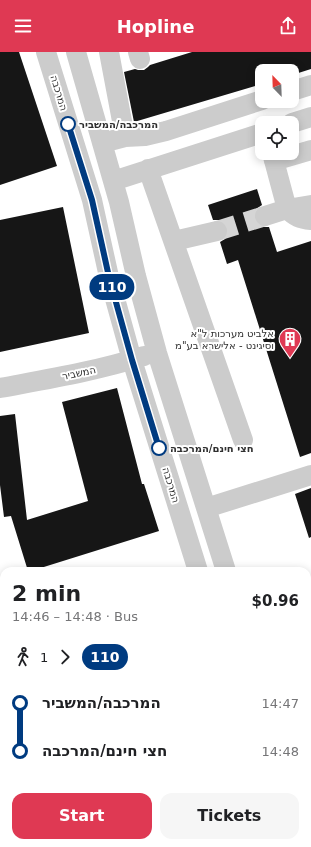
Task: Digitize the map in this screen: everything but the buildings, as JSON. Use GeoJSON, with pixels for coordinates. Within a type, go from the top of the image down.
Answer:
{"type":"FeatureCollection","features":[{"type":"Feature","properties":{"kind":"street","name":"המרכבה"},"geometry":{"type":"LineString","coordinates":[[46,52],[92,200],[109,277],[132,360],[197,567]]}},
{"type":"Feature","properties":{"kind":"street"},"geometry":{"type":"LineString","coordinates":[[76,52],[119,202],[136,276],[157,353],[225,567]]}},
{"type":"Feature","properties":{"kind":"street"},"geometry":{"type":"LineString","coordinates":[[109,52],[125,137]]}},
{"type":"Feature","properties":{"kind":"street"},"geometry":{"type":"LineString","coordinates":[[299,89],[311,85]]}},
{"type":"Feature","properties":{"kind":"street"},"geometry":{"type":"LineString","coordinates":[[102,143],[125,137],[145,136],[166,131],[255,102]]}},
{"type":"Feature","properties":{"kind":"street"},"geometry":{"type":"LineString","coordinates":[[299,121],[311,117]]}},
{"type":"Feature","properties":{"kind":"street"},"geometry":{"type":"LineString","coordinates":[[113,181],[255,134]]}},
{"type":"Feature","properties":{"kind":"street"},"geometry":{"type":"LineString","coordinates":[[299,152],[311,150]]}},
{"type":"Feature","properties":{"kind":"street"},"geometry":{"type":"LineString","coordinates":[[274,160],[287,209],[293,215],[301,219],[311,220]]}},
{"type":"Feature","properties":{"kind":"street"},"geometry":{"type":"LineString","coordinates":[[148,169],[243,440]]}},
{"type":"Feature","properties":{"kind":"street"},"geometry":{"type":"LineString","coordinates":[[265,216],[287,209],[311,205]]}},
{"type":"Feature","properties":{"kind":"street"},"geometry":{"type":"LineString","coordinates":[[174,241],[217,231]]}},
{"type":"Feature","properties":{"kind":"street","name":"המשביר"},"geometry":{"type":"LineString","coordinates":[[0,388],[80,373],[157,353]]}},
{"type":"Feature","properties":{"kind":"street"},"geometry":{"type":"LineString","coordinates":[[206,508],[311,475]]}},
{"type":"Feature","properties":{"kind":"tunnel"},"geometry":{"type":"LineString","coordinates":[[217,231],[265,216]]}},
{"type":"Feature","properties":{"kind":"bus line","name":"110"},"geometry":{"type":"LineString","coordinates":[[68,124],[92,200],[109,277],[132,360],[159,448]]}},
{"type":"Feature","properties":{"kind":"place","name":"המרכבה/המשביר"},"geometry":{"type":"Point","coordinates":[68,124]}},
{"type":"Feature","properties":{"kind":"place","name":"אלביט מערכות ל\"א וסיגינט - אלישרא בע\"מ"},"geometry":{"type":"Point","coordinates":[290,358]}},
{"type":"Feature","properties":{"kind":"place","name":"חצי חינם/המרכבה"},"geometry":{"type":"Point","coordinates":[159,448]}}]}
